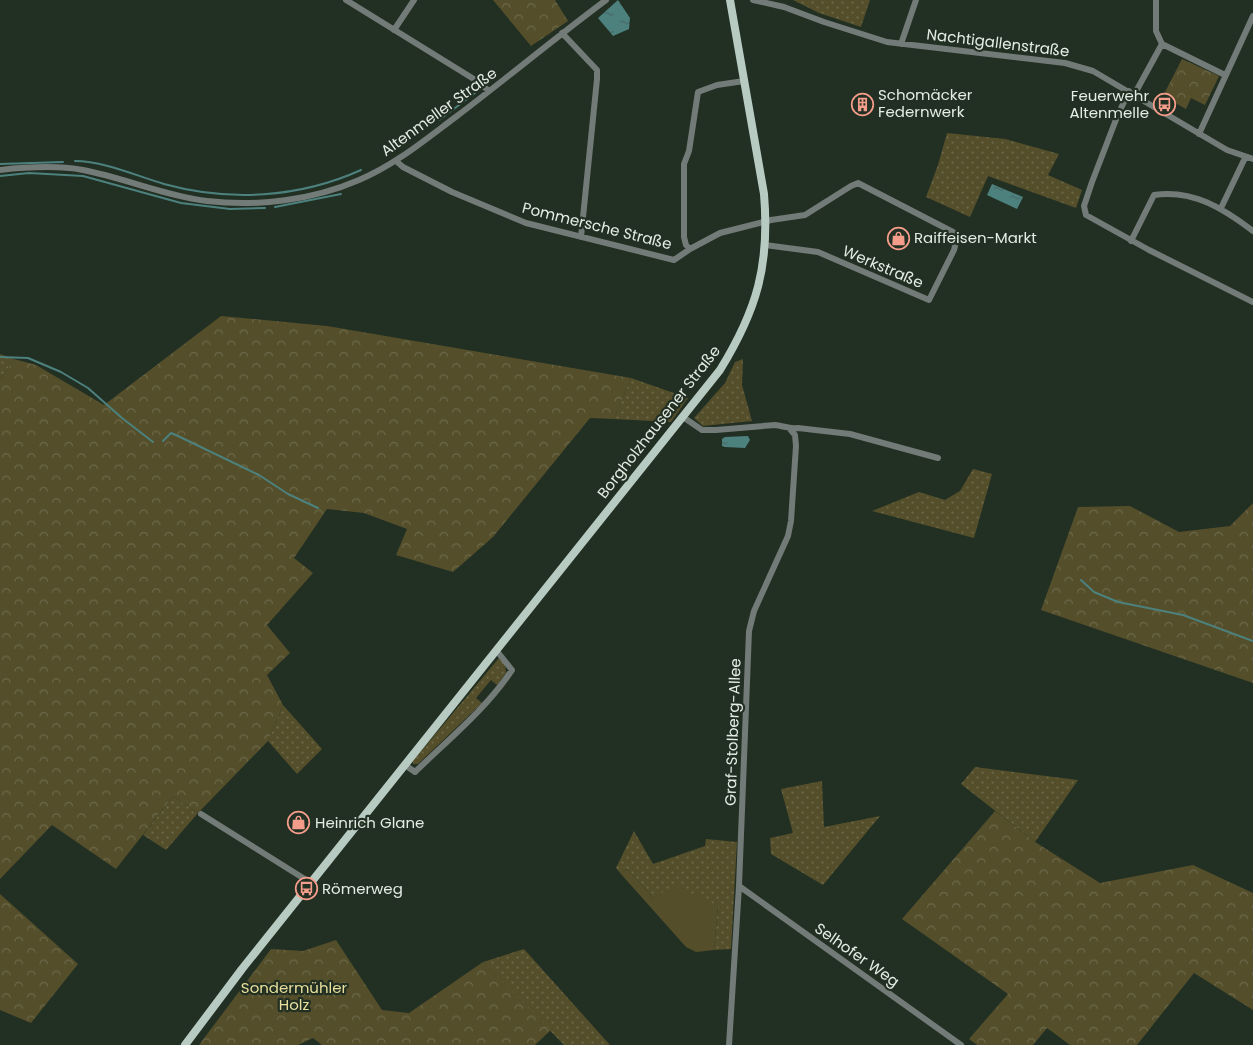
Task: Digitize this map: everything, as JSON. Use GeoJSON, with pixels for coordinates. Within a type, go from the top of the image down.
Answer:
{"type":"FeatureCollection","features":[{"type":"Feature","properties":{"kind":"main road","name":"Borgholzhausener Straße"},"geometry":{"type":"LineString","coordinates":[[185,1045],[222,994],[720,370],[742,334],[754,301],[765,245],[766,222],[764,194],[730,0]]}},
{"type":"Feature","properties":{"kind":"street"},"geometry":{"type":"LineString","coordinates":[[346,0],[489,91]]}},
{"type":"Feature","properties":{"kind":"street"},"geometry":{"type":"LineString","coordinates":[[394,30],[414,0]]}},
{"type":"Feature","properties":{"kind":"street","name":"Altenmeller Straße"},"geometry":{"type":"LineString","coordinates":[[0,170],[52,167],[82,170],[182,196],[233,203],[292,200],[330,191],[359,180],[396,161],[606,0]]}},
{"type":"Feature","properties":{"kind":"street","name":"Nachtigallenstraße"},"geometry":{"type":"LineString","coordinates":[[753,0],[784,6],[863,35],[901,44],[1064,63],[1093,71],[1227,150],[1245,158],[1253,159]]}},
{"type":"Feature","properties":{"kind":"street"},"geometry":{"type":"LineString","coordinates":[[901,44],[916,0]]}},
{"type":"Feature","properties":{"kind":"street"},"geometry":{"type":"LineString","coordinates":[[1156,0],[1156,31],[1162,44],[1225,75]]}},
{"type":"Feature","properties":{"kind":"street"},"geometry":{"type":"LineString","coordinates":[[1199,134],[1253,16]]}},
{"type":"Feature","properties":{"kind":"street"},"geometry":{"type":"LineString","coordinates":[[562,34],[597,70],[592,138],[581,236]]}},
{"type":"Feature","properties":{"kind":"street"},"geometry":{"type":"LineString","coordinates":[[1162,44],[1111,131],[1084,206],[1086,215],[1131,241],[1253,302]]}},
{"type":"Feature","properties":{"kind":"street"},"geometry":{"type":"LineString","coordinates":[[690,249],[686,245],[684,237],[684,164],[690,151],[698,92],[717,85],[744,81]]}},
{"type":"Feature","properties":{"kind":"street"},"geometry":{"type":"LineString","coordinates":[[1221,208],[1231,191],[1245,158]]}},
{"type":"Feature","properties":{"kind":"street","name":"Pommersche Straße"},"geometry":{"type":"LineString","coordinates":[[396,161],[403,167],[452,192],[519,220],[674,260],[720,233],[805,215],[858,183]]}},
{"type":"Feature","properties":{"kind":"street","name":"Werkstraße"},"geometry":{"type":"LineString","coordinates":[[765,245],[818,252],[929,300],[954,250],[957,238],[953,232],[858,183]]}},
{"type":"Feature","properties":{"kind":"street"},"geometry":{"type":"LineString","coordinates":[[1131,241],[1154,195],[1166,193],[1209,202],[1221,208],[1253,231]]}},
{"type":"Feature","properties":{"kind":"street"},"geometry":{"type":"LineString","coordinates":[[683,417],[702,430],[775,425],[790,429],[798,428],[850,434],[938,458]]}},
{"type":"Feature","properties":{"kind":"street","name":"Graf-Stolberg-Allee"},"geometry":{"type":"LineString","coordinates":[[729,1045],[739,886],[750,631],[754,611],[788,536],[791,521],[796,446],[795,435],[790,429]]}},
{"type":"Feature","properties":{"kind":"street"},"geometry":{"type":"LineString","coordinates":[[405,765],[415,772],[481,709],[505,681],[512,670],[496,650]]}},
{"type":"Feature","properties":{"kind":"street"},"geometry":{"type":"LineString","coordinates":[[201,814],[311,883]]}},
{"type":"Feature","properties":{"kind":"street","name":"Selhofer Weg"},"geometry":{"type":"LineString","coordinates":[[739,886],[961,1045]]}},
{"type":"Feature","properties":{"kind":"green space"},"geometry":{"type":"Polygon","coordinates":[[[493,0],[555,0],[568,21],[531,46],[493,0]]]}},
{"type":"Feature","properties":{"kind":"green space"},"geometry":{"type":"Polygon","coordinates":[[[793,0],[870,0],[861,27],[819,13],[793,0]]]}},
{"type":"Feature","properties":{"kind":"green space"},"geometry":{"type":"Polygon","coordinates":[[[1182,59],[1219,76],[1205,105],[1191,98],[1186,109],[1163,96],[1182,59]]]}},
{"type":"Feature","properties":{"kind":"green space"},"geometry":{"type":"Polygon","coordinates":[[[947,133],[1005,139],[1059,154],[1048,175],[1082,190],[1076,208],[988,176],[970,217],[926,197],[947,133]]]}},
{"type":"Feature","properties":{"kind":"green space"},"geometry":{"type":"Polygon","coordinates":[[[221,316],[327,326],[631,378],[614,419],[590,418],[493,537],[453,572],[396,555],[407,529],[364,513],[327,509],[294,558],[313,573],[267,625],[290,653],[267,675],[283,705],[268,741],[198,813],[173,796],[116,869],[52,825],[0,879],[0,380],[14,359],[36,365],[104,405],[221,316]]]}},
{"type":"Feature","properties":{"kind":"green space"},"geometry":{"type":"Polygon","coordinates":[[[0,354],[14,359],[0,380],[0,354]]]}},
{"type":"Feature","properties":{"kind":"green space"},"geometry":{"type":"Polygon","coordinates":[[[743,359],[742,385],[752,421],[703,426],[694,418],[725,383],[735,362],[743,359]]]}},
{"type":"Feature","properties":{"kind":"green space"},"geometry":{"type":"Polygon","coordinates":[[[631,378],[688,398],[671,422],[614,419],[631,378]]]}},
{"type":"Feature","properties":{"kind":"green space"},"geometry":{"type":"Polygon","coordinates":[[[973,469],[992,474],[974,538],[872,511],[919,492],[945,500],[960,491],[973,469]]]}},
{"type":"Feature","properties":{"kind":"green space"},"geometry":{"type":"Polygon","coordinates":[[[1253,503],[1253,683],[1041,610],[1078,507],[1130,506],[1179,532],[1230,526],[1253,503]]]}},
{"type":"Feature","properties":{"kind":"green space"},"geometry":{"type":"Polygon","coordinates":[[[499,658],[505,664],[506,673],[497,685],[491,680],[476,698],[482,703],[418,764],[413,764],[413,761],[499,658]]]}},
{"type":"Feature","properties":{"kind":"green space"},"geometry":{"type":"Polygon","coordinates":[[[283,705],[322,749],[297,774],[268,741],[283,705]]]}},
{"type":"Feature","properties":{"kind":"green space"},"geometry":{"type":"Polygon","coordinates":[[[975,767],[1078,780],[1035,842],[961,784],[975,767]]]}},
{"type":"Feature","properties":{"kind":"green space"},"geometry":{"type":"Polygon","coordinates":[[[822,781],[824,827],[880,816],[823,885],[771,854],[770,838],[793,833],[781,789],[822,781]]]}},
{"type":"Feature","properties":{"kind":"green space"},"geometry":{"type":"Polygon","coordinates":[[[173,796],[198,813],[166,850],[143,835],[173,796]]]}},
{"type":"Feature","properties":{"kind":"green space"},"geometry":{"type":"Polygon","coordinates":[[[995,811],[1035,842],[1100,883],[1193,865],[1253,893],[1253,1010],[1194,973],[1137,1045],[1070,1045],[1047,1028],[1033,1045],[977,1045],[969,1039],[1008,994],[902,919],[995,811]]]}},
{"type":"Feature","properties":{"kind":"green space"},"geometry":{"type":"Polygon","coordinates":[[[634,831],[653,864],[705,846],[706,839],[737,842],[731,949],[714,950],[718,906],[654,898],[627,869],[620,873],[616,868],[634,831]]]}},
{"type":"Feature","properties":{"kind":"green space"},"geometry":{"type":"Polygon","coordinates":[[[627,869],[654,898],[674,885],[718,906],[714,950],[696,952],[686,947],[620,873],[627,869]]]}},
{"type":"Feature","properties":{"kind":"green space"},"geometry":{"type":"Polygon","coordinates":[[[0,894],[78,964],[31,1023],[0,1010],[0,894]]]}},
{"type":"Feature","properties":{"kind":"green space","name":"Sondermühler Holz"},"geometry":{"type":"Polygon","coordinates":[[[336,940],[382,1010],[409,1013],[483,962],[551,1030],[535,1045],[322,1045],[313,1038],[298,1045],[199,1045],[271,949],[303,951],[336,940]]]}},
{"type":"Feature","properties":{"kind":"green space"},"geometry":{"type":"Polygon","coordinates":[[[524,949],[610,1045],[564,1045],[483,962],[524,949]]]}},
{"type":"Feature","properties":{"kind":"water"},"geometry":{"type":"Polygon","coordinates":[[[618,0],[630,18],[629,29],[613,36],[598,18],[618,0]]]}},
{"type":"Feature","properties":{"kind":"water"},"geometry":{"type":"Polygon","coordinates":[[[992,184],[1023,197],[1017,209],[987,195],[992,184]]]}},
{"type":"Feature","properties":{"kind":"water"},"geometry":{"type":"Polygon","coordinates":[[[748,436],[750,440],[745,448],[722,446],[722,439],[725,437],[748,436]]]}},
{"type":"Feature","properties":{"kind":"waterway"},"geometry":{"type":"LineString","coordinates":[[439,120],[475,93]]}},
{"type":"Feature","properties":{"kind":"waterway"},"geometry":{"type":"LineString","coordinates":[[75,161],[97,163],[189,190],[239,195],[264,194],[313,187],[361,170]]}},
{"type":"Feature","properties":{"kind":"waterway"},"geometry":{"type":"LineString","coordinates":[[0,164],[63,162]]}},
{"type":"Feature","properties":{"kind":"waterway"},"geometry":{"type":"LineString","coordinates":[[0,176],[29,173],[83,176],[181,203],[230,209],[265,208]]}},
{"type":"Feature","properties":{"kind":"waterway"},"geometry":{"type":"LineString","coordinates":[[275,207],[341,194]]}},
{"type":"Feature","properties":{"kind":"waterway"},"geometry":{"type":"LineString","coordinates":[[0,357],[28,358],[61,372],[88,388],[153,442]]}},
{"type":"Feature","properties":{"kind":"waterway"},"geometry":{"type":"LineString","coordinates":[[163,441],[171,433],[178,436],[259,475],[288,494],[318,508]]}},
{"type":"Feature","properties":{"kind":"waterway"},"geometry":{"type":"LineString","coordinates":[[1081,580],[1094,592],[1118,602],[1183,615],[1253,641]]}},
{"type":"Feature","properties":{"kind":"place","name":"Schomäcker Federnwerk"},"geometry":{"type":"Point","coordinates":[862,104]}},
{"type":"Feature","properties":{"kind":"place","name":"Feuerwehr Altenmelle"},"geometry":{"type":"Point","coordinates":[1165,105]}},
{"type":"Feature","properties":{"kind":"place","name":"Raiffeisen-Markt"},"geometry":{"type":"Point","coordinates":[898,238]}},
{"type":"Feature","properties":{"kind":"place","name":"Heinrich Glane"},"geometry":{"type":"Point","coordinates":[299,823]}},
{"type":"Feature","properties":{"kind":"place","name":"Römerweg"},"geometry":{"type":"Point","coordinates":[306,889]}}]}
